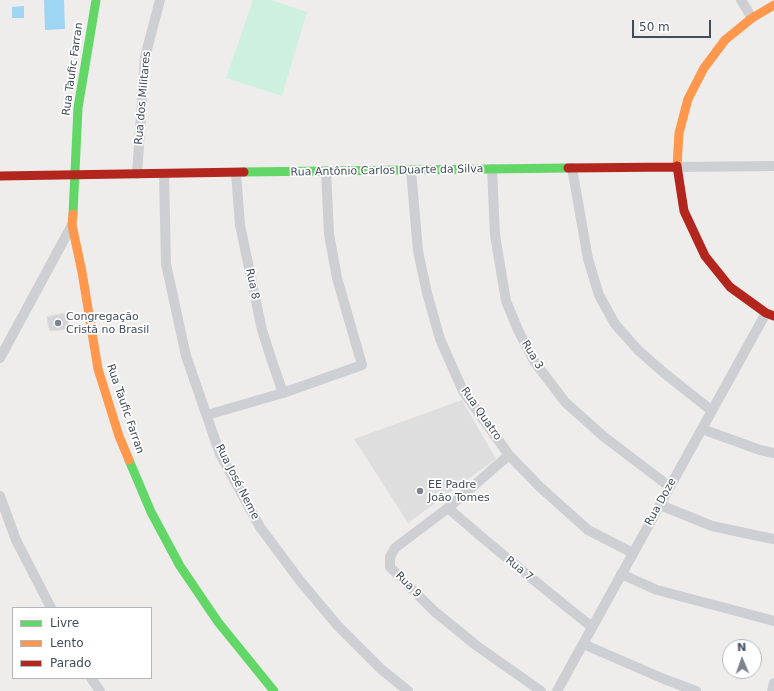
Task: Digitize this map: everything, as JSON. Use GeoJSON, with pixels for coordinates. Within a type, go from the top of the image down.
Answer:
{"type":"FeatureCollection","features":[{"type":"Feature","properties":{"kind":"street","name":"Rua Taufic Farran"},"geometry":{"type":"LineString","coordinates":[[96,0],[78,108],[76,174],[72,225],[82,272],[98,369],[119,436],[151,512],[180,566],[218,622],[256,671],[274,691]]}},
{"type":"Feature","properties":{"kind":"street","name":"Rua dos Militares"},"geometry":{"type":"LineString","coordinates":[[137,174],[145,57],[160,0]]}},
{"type":"Feature","properties":{"kind":"street"},"geometry":{"type":"LineString","coordinates":[[742,0],[752,18]]}},
{"type":"Feature","properties":{"kind":"street"},"geometry":{"type":"LineString","coordinates":[[770,315],[730,287],[706,256],[684,211],[676,168],[679,133],[682,119],[688,99],[704,68],[725,40],[752,18],[774,5]]}},
{"type":"Feature","properties":{"kind":"street","name":"Rua Antônio Carlos Duarte da Silva"},"geometry":{"type":"LineString","coordinates":[[0,176],[774,166]]}},
{"type":"Feature","properties":{"kind":"street"},"geometry":{"type":"LineString","coordinates":[[572,168],[588,259],[599,294],[615,324],[643,355],[712,411]]}},
{"type":"Feature","properties":{"kind":"street","name":"Rua 3"},"geometry":{"type":"LineString","coordinates":[[492,169],[495,235],[506,301],[518,330],[534,361],[565,402],[603,436],[670,487]]}},
{"type":"Feature","properties":{"kind":"street","name":"Rua Quatro"},"geometry":{"type":"LineString","coordinates":[[411,170],[418,251],[427,294],[440,339],[463,391],[509,455],[540,487],[588,530],[633,553]]}},
{"type":"Feature","properties":{"kind":"street"},"geometry":{"type":"LineString","coordinates":[[207,415],[283,392],[362,365],[337,278],[329,234],[326,171]]}},
{"type":"Feature","properties":{"kind":"street","name":"Rua 8"},"geometry":{"type":"LineString","coordinates":[[236,173],[240,225],[251,279],[262,330],[283,392]]}},
{"type":"Feature","properties":{"kind":"street","name":"Rua José Neme"},"geometry":{"type":"LineString","coordinates":[[164,174],[166,264],[186,356],[220,454],[260,527],[301,582],[338,626],[381,669],[408,691]]}},
{"type":"Feature","properties":{"kind":"street"},"geometry":{"type":"LineString","coordinates":[[0,358],[72,225]]}},
{"type":"Feature","properties":{"kind":"street","name":"Rua Doze"},"geometry":{"type":"LineString","coordinates":[[557,691],[712,411],[770,315]]}},
{"type":"Feature","properties":{"kind":"street"},"geometry":{"type":"LineString","coordinates":[[702,429],[760,450],[774,453]]}},
{"type":"Feature","properties":{"kind":"street","name":"Rua 9"},"geometry":{"type":"LineString","coordinates":[[509,455],[448,508],[395,548],[390,557],[390,567],[434,611],[477,646],[540,691]]}},
{"type":"Feature","properties":{"kind":"street"},"geometry":{"type":"LineString","coordinates":[[0,496],[16,540],[50,607]]}},
{"type":"Feature","properties":{"kind":"street"},"geometry":{"type":"LineString","coordinates":[[660,506],[712,526],[774,539]]}},
{"type":"Feature","properties":{"kind":"street","name":"Rua 7"},"geometry":{"type":"LineString","coordinates":[[448,508],[527,575],[592,626]]}},
{"type":"Feature","properties":{"kind":"street"},"geometry":{"type":"LineString","coordinates":[[621,574],[657,590],[774,622]]}},
{"type":"Feature","properties":{"kind":"street"},"geometry":{"type":"LineString","coordinates":[[583,644],[664,679],[696,691]]}},
{"type":"Feature","properties":{"kind":"street"},"geometry":{"type":"LineString","coordinates":[[92,679],[100,691]]}},
{"type":"Feature","properties":{"kind":"street"},"geometry":{"type":"LineString","coordinates":[[772,691],[774,683]]}},
{"type":"Feature","properties":{"kind":"shaded area","name":"EE Padre João Tomes"},"geometry":{"type":"Polygon","coordinates":[[[462,400],[496,459],[408,523],[354,439],[462,400]]]}},
{"type":"Feature","properties":{"kind":"green space"},"geometry":{"type":"Polygon","coordinates":[[[253,0],[271,0],[307,12],[282,96],[226,78],[253,0]]]}},
{"type":"Feature","properties":{"kind":"water"},"geometry":{"type":"Polygon","coordinates":[[[44,0],[64,0],[65,29],[45,30],[44,0]]]}},
{"type":"Feature","properties":{"kind":"water"},"geometry":{"type":"Polygon","coordinates":[[[24,6],[24,18],[12,18],[12,7],[24,6]]]}},
{"type":"Feature","properties":{"kind":"building","name":"Congregação Cristã no Brasil"},"geometry":{"type":"Polygon","coordinates":[[[66,313],[70,329],[50,331],[47,317],[66,313]]]}},
{"type":"Feature","properties":{"kind":"traffic: fast"},"geometry":{"type":"LineString","coordinates":[[73,214],[78,108],[96,0]]}},
{"type":"Feature","properties":{"kind":"traffic: fast"},"geometry":{"type":"LineString","coordinates":[[244,172],[568,168]]}},
{"type":"Feature","properties":{"kind":"traffic: fast"},"geometry":{"type":"LineString","coordinates":[[129,460],[151,512],[180,566],[218,622],[274,691]]}},
{"type":"Feature","properties":{"kind":"traffic: slow"},"geometry":{"type":"LineString","coordinates":[[677,166],[679,133],[688,99],[704,68],[725,40],[752,18],[774,5]]}},
{"type":"Feature","properties":{"kind":"traffic: slow"},"geometry":{"type":"LineString","coordinates":[[73,214],[72,225],[82,272],[98,369],[119,436],[129,460]]}},
{"type":"Feature","properties":{"kind":"traffic: jam"},"geometry":{"type":"LineString","coordinates":[[677,166],[684,211],[705,256],[730,287],[766,313],[774,316]]}},
{"type":"Feature","properties":{"kind":"traffic: jam"},"geometry":{"type":"LineString","coordinates":[[568,168],[677,167]]}},
{"type":"Feature","properties":{"kind":"traffic: jam"},"geometry":{"type":"LineString","coordinates":[[0,176],[244,172]]}},
{"type":"Feature","properties":{"kind":"place","name":"Congregação Cristã no Brasil"},"geometry":{"type":"Point","coordinates":[58,323]}},
{"type":"Feature","properties":{"kind":"place","name":"EE Padre João Tomes"},"geometry":{"type":"Point","coordinates":[420,491]}}]}
